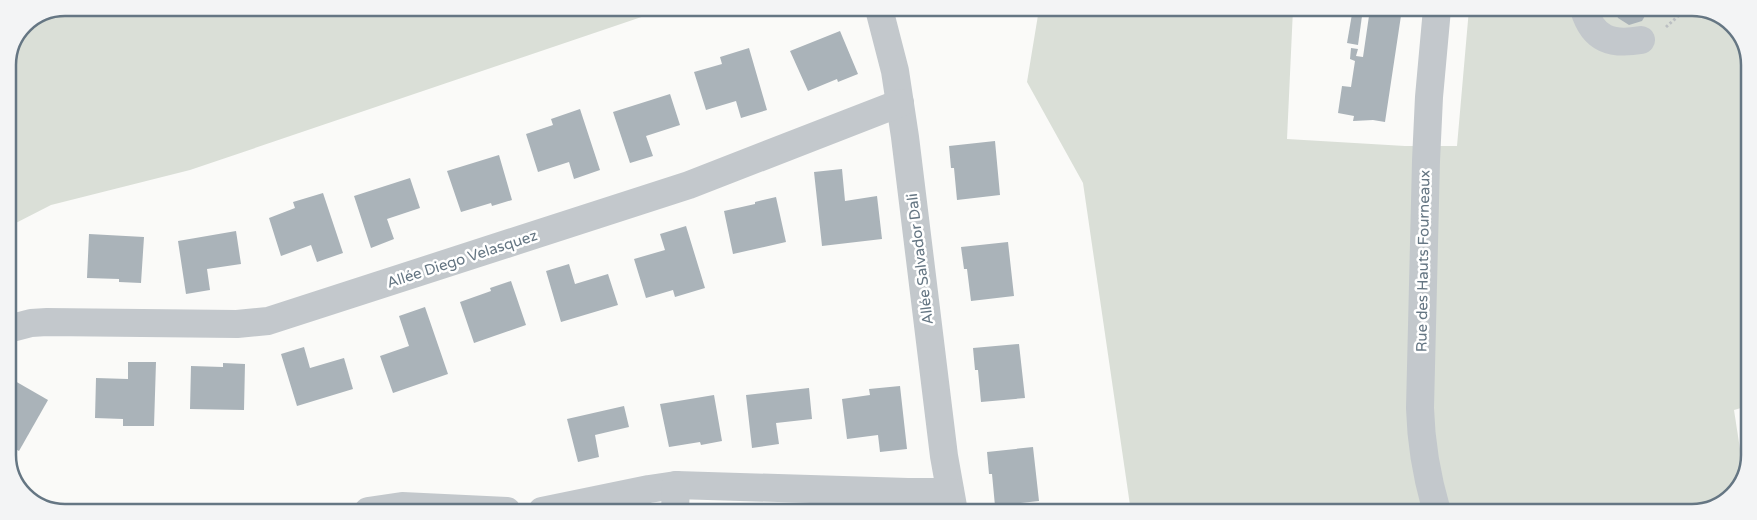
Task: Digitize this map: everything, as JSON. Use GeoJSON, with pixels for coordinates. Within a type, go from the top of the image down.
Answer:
{"type":"FeatureCollection","features":[{"type":"Feature","properties":{"kind":"street","name":"Allée Salvador Dali"},"geometry":{"type":"LineString","coordinates":[[881,16],[895,71],[900,103],[944,456],[952,502]]}},
{"type":"Feature","properties":{"kind":"street","name":"Rue des Hauts Fourneaux"},"geometry":{"type":"LineString","coordinates":[[1435,504],[1426,473],[1420,408],[1426,152],[1436,16]]}},
{"type":"Feature","properties":{"kind":"street"},"geometry":{"type":"LineString","coordinates":[[1587,16],[1597,34],[1606,40],[1617,42],[1641,40]]}},
{"type":"Feature","properties":{"kind":"street","name":"Allée Diego Velasquez"},"geometry":{"type":"LineString","coordinates":[[16,327],[31,323],[47,322],[237,324],[268,321],[689,185],[900,103]]}},
{"type":"Feature","properties":{"kind":"street"},"geometry":{"type":"LineString","coordinates":[[576,504],[649,489],[675,498],[908,492],[952,502]]}},
{"type":"Feature","properties":{"kind":"shaded area"},"geometry":{"type":"Polygon","coordinates":[[[644,16],[190,170],[51,205],[16,223],[17,55],[24,38],[38,24],[55,17],[644,16]]]}},
{"type":"Feature","properties":{"kind":"shaded area"},"geometry":{"type":"Polygon","coordinates":[[[1038,16],[1293,16],[1287,139],[1405,146],[1457,146],[1468,16],[1692,16],[1705,18],[1719,24],[1729,33],[1737,46],[1741,62],[1741,408],[1734,410],[1741,455],[1736,477],[1722,494],[1714,499],[1692,504],[1130,504],[1083,183],[1027,82],[1038,16]]]}},
{"type":"Feature","properties":{"kind":"building"},"geometry":{"type":"Polygon","coordinates":[[[1352,16],[1362,16],[1358,45],[1347,43],[1352,16]]]}},
{"type":"Feature","properties":{"kind":"building"},"geometry":{"type":"Polygon","coordinates":[[[1369,16],[1401,16],[1385,122],[1373,120],[1353,121],[1354,116],[1338,113],[1342,86],[1351,87],[1355,61],[1350,59],[1351,48],[1358,49],[1356,56],[1363,57],[1369,16]]]}},
{"type":"Feature","properties":{"kind":"building"},"geometry":{"type":"Polygon","coordinates":[[[1617,16],[1645,16],[1642,21],[1629,25],[1617,16]]]}},
{"type":"Feature","properties":{"kind":"building"},"geometry":{"type":"Polygon","coordinates":[[[840,31],[858,74],[838,82],[837,79],[808,91],[790,51],[840,31]]]}},
{"type":"Feature","properties":{"kind":"building"},"geometry":{"type":"Polygon","coordinates":[[[749,48],[767,110],[741,118],[736,101],[706,110],[694,72],[722,64],[720,57],[749,48]]]}},
{"type":"Feature","properties":{"kind":"building"},"geometry":{"type":"Polygon","coordinates":[[[670,94],[680,125],[646,136],[653,156],[630,163],[613,112],[670,94]]]}},
{"type":"Feature","properties":{"kind":"building"},"geometry":{"type":"Polygon","coordinates":[[[580,109],[600,170],[574,179],[569,162],[538,172],[526,134],[553,125],[551,119],[580,109]]]}},
{"type":"Feature","properties":{"kind":"building"},"geometry":{"type":"Polygon","coordinates":[[[995,141],[1000,195],[957,200],[954,168],[951,168],[949,146],[995,141]]]}},
{"type":"Feature","properties":{"kind":"building"},"geometry":{"type":"Polygon","coordinates":[[[499,155],[512,200],[492,206],[491,203],[461,212],[447,171],[499,155]]]}},
{"type":"Feature","properties":{"kind":"building"},"geometry":{"type":"Polygon","coordinates":[[[842,169],[845,201],[877,196],[882,239],[822,246],[814,172],[842,169]]]}},
{"type":"Feature","properties":{"kind":"building"},"geometry":{"type":"Polygon","coordinates":[[[410,178],[420,208],[387,219],[394,239],[371,248],[354,196],[410,178]]]}},
{"type":"Feature","properties":{"kind":"building"},"geometry":{"type":"Polygon","coordinates":[[[323,193],[343,253],[317,262],[311,245],[281,256],[269,218],[295,208],[293,202],[323,193]]]}},
{"type":"Feature","properties":{"kind":"building"},"geometry":{"type":"Polygon","coordinates":[[[776,197],[786,242],[733,254],[724,211],[776,197]]]}},
{"type":"Feature","properties":{"kind":"building"},"geometry":{"type":"Polygon","coordinates":[[[686,226],[705,288],[675,297],[673,290],[646,298],[634,259],[665,250],[660,234],[686,226]]]}},
{"type":"Feature","properties":{"kind":"building"},"geometry":{"type":"Polygon","coordinates":[[[236,231],[241,264],[207,269],[210,290],[186,294],[178,241],[236,231]]]}},
{"type":"Feature","properties":{"kind":"building"},"geometry":{"type":"Polygon","coordinates":[[[89,234],[144,237],[141,283],[119,282],[119,279],[87,278],[89,234]]]}},
{"type":"Feature","properties":{"kind":"building"},"geometry":{"type":"Polygon","coordinates":[[[1008,242],[1014,296],[971,301],[967,269],[964,269],[961,247],[1008,242]]]}},
{"type":"Feature","properties":{"kind":"building"},"geometry":{"type":"Polygon","coordinates":[[[569,264],[575,284],[608,274],[618,305],[561,322],[546,271],[569,264]]]}},
{"type":"Feature","properties":{"kind":"building"},"geometry":{"type":"Polygon","coordinates":[[[511,281],[526,325],[474,343],[460,302],[491,291],[490,288],[511,281]]]}},
{"type":"Feature","properties":{"kind":"building"},"geometry":{"type":"Polygon","coordinates":[[[425,307],[448,374],[393,393],[380,356],[409,346],[399,316],[425,307]]]}},
{"type":"Feature","properties":{"kind":"building"},"geometry":{"type":"Polygon","coordinates":[[[1019,344],[1025,398],[981,402],[978,370],[975,370],[973,348],[1019,344]]]}},
{"type":"Feature","properties":{"kind":"building"},"geometry":{"type":"Polygon","coordinates":[[[304,347],[310,368],[344,358],[353,389],[297,406],[281,354],[304,347]]]}},
{"type":"Feature","properties":{"kind":"building"},"geometry":{"type":"Polygon","coordinates":[[[128,362],[156,362],[154,426],[123,426],[123,419],[95,418],[96,378],[128,379],[128,362]]]}},
{"type":"Feature","properties":{"kind":"building"},"geometry":{"type":"Polygon","coordinates":[[[223,363],[245,364],[244,410],[190,409],[191,366],[223,367],[223,363]]]}},
{"type":"Feature","properties":{"kind":"building"},"geometry":{"type":"Polygon","coordinates":[[[16,382],[48,400],[19,451],[16,449],[16,382]]]}},
{"type":"Feature","properties":{"kind":"building"},"geometry":{"type":"Polygon","coordinates":[[[900,386],[907,449],[880,452],[878,435],[847,439],[842,399],[870,395],[869,389],[900,386]]]}},
{"type":"Feature","properties":{"kind":"building"},"geometry":{"type":"Polygon","coordinates":[[[809,388],[812,419],[776,423],[779,444],[752,448],[746,395],[809,388]]]}},
{"type":"Feature","properties":{"kind":"building"},"geometry":{"type":"Polygon","coordinates":[[[714,395],[722,441],[701,445],[700,442],[669,447],[660,404],[714,395]]]}},
{"type":"Feature","properties":{"kind":"building"},"geometry":{"type":"Polygon","coordinates":[[[624,406],[629,427],[595,435],[599,457],[578,462],[567,419],[624,406]]]}},
{"type":"Feature","properties":{"kind":"building"},"geometry":{"type":"Polygon","coordinates":[[[1033,447],[1039,501],[995,504],[992,474],[989,474],[987,452],[1033,447]]]}}]}
